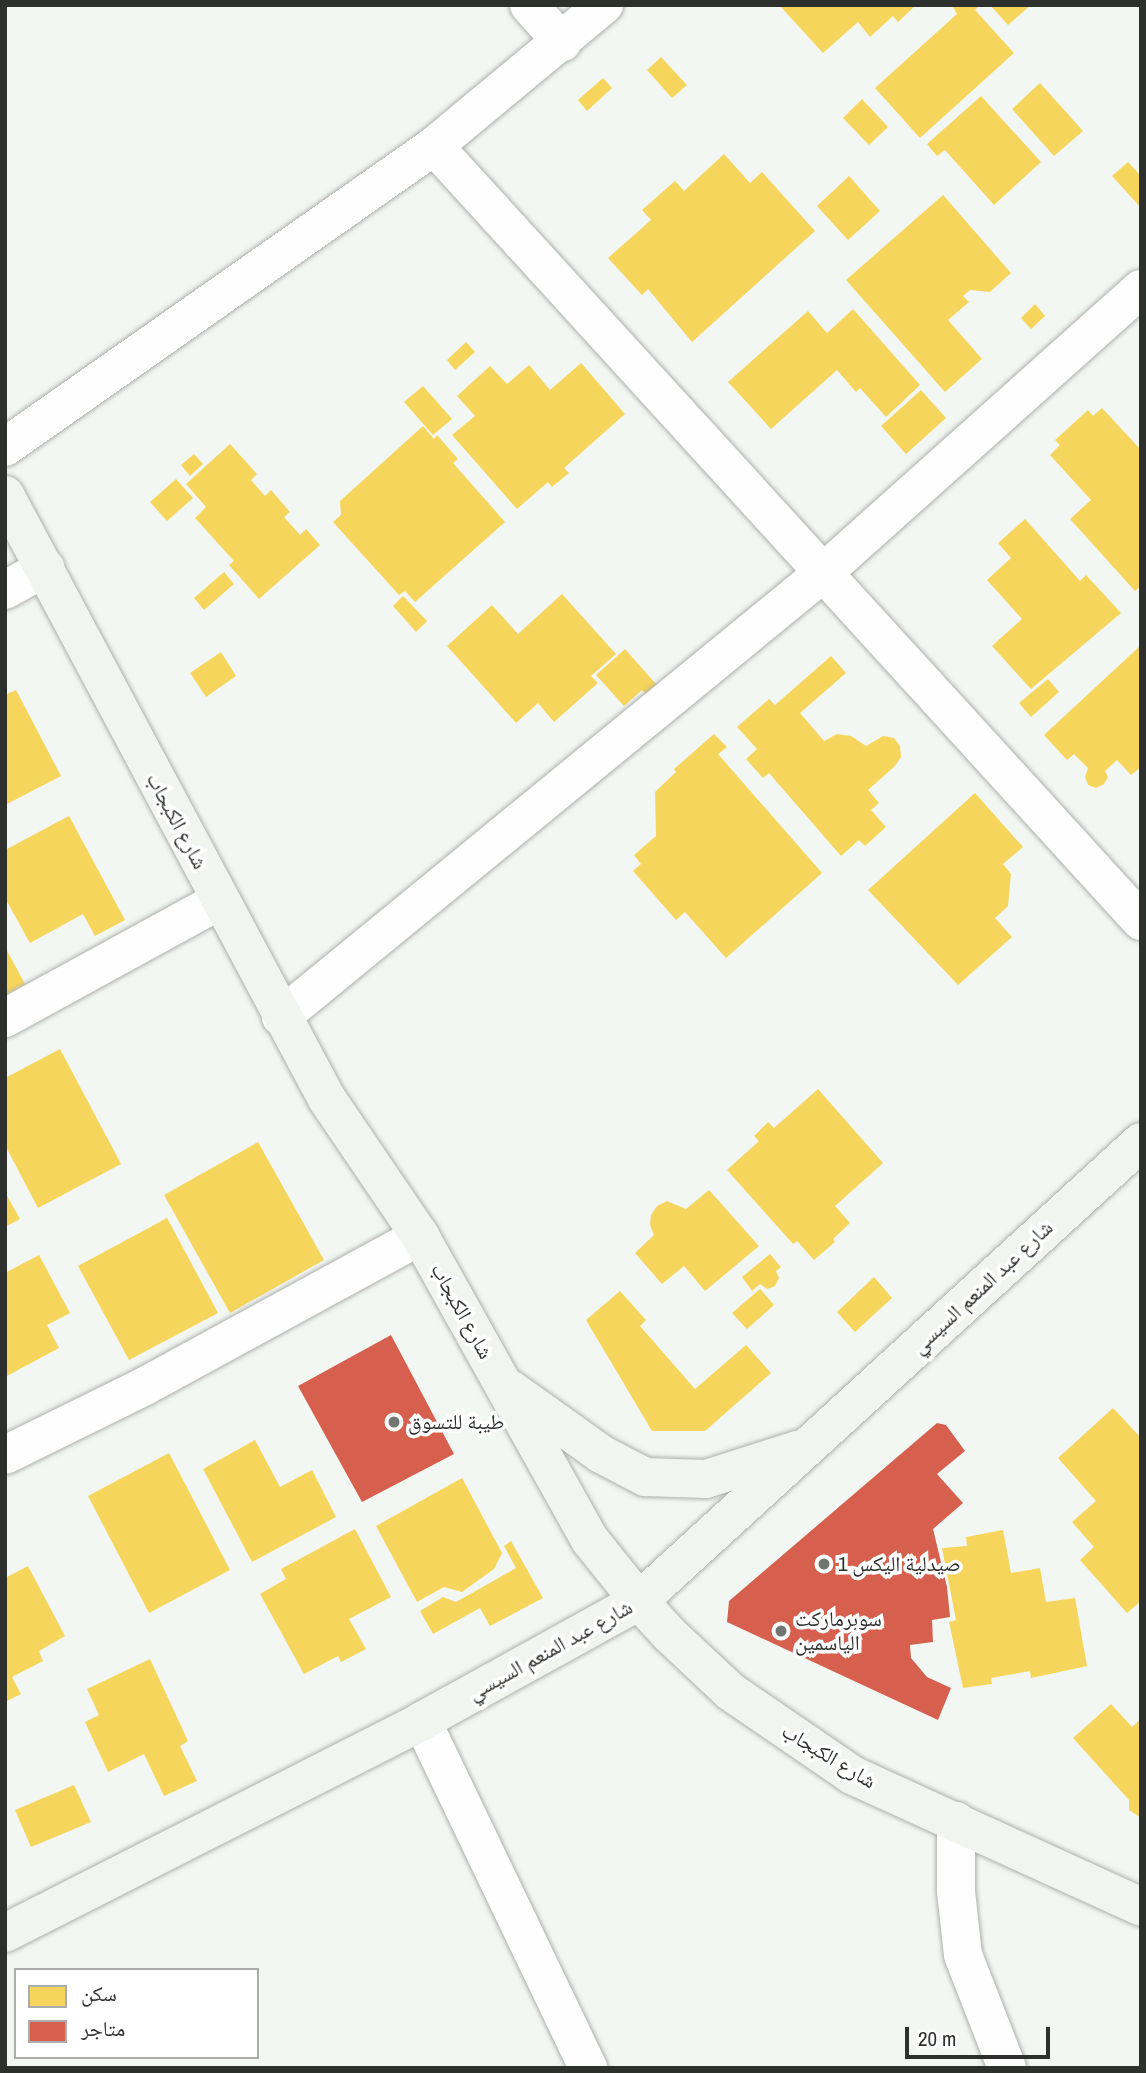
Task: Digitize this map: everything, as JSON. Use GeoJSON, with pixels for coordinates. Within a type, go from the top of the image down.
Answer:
{"type":"FeatureCollection","features":[{"type":"Feature","properties":{"kind":"main road","name":"شارع الكبجاب"},"geometry":{"type":"LineString","coordinates":[[5,495],[46,568],[219,901],[327,1099],[420,1236],[590,1540],[639,1601],[668,1634],[731,1692],[852,1775],[1141,1907]]}},
{"type":"Feature","properties":{"kind":"main road","name":"شارع عبد المنعم السيسي"},"geometry":{"type":"LineString","coordinates":[[5,1933],[422,1721],[639,1601],[1141,1142]]}},
{"type":"Feature","properties":{"kind":"main road"},"geometry":{"type":"LineString","coordinates":[[503,1385],[601,1454],[645,1476],[706,1479],[809,1446]]}},
{"type":"Feature","properties":{"kind":"street"},"geometry":{"type":"LineString","coordinates":[[529,5],[562,42]]}},
{"type":"Feature","properties":{"kind":"street"},"geometry":{"type":"LineString","coordinates":[[5,447],[434,146],[604,5]]}},
{"type":"Feature","properties":{"kind":"street"},"geometry":{"type":"LineString","coordinates":[[434,146],[1141,921]]}},
{"type":"Feature","properties":{"kind":"street"},"geometry":{"type":"LineString","coordinates":[[281,1017],[823,573],[1141,289]]}},
{"type":"Feature","properties":{"kind":"street"},"geometry":{"type":"LineString","coordinates":[[5,590],[46,568]]}},
{"type":"Feature","properties":{"kind":"street"},"geometry":{"type":"LineString","coordinates":[[5,1018],[219,901]]}},
{"type":"Feature","properties":{"kind":"street"},"geometry":{"type":"LineString","coordinates":[[5,1455],[145,1386],[420,1236]]}},
{"type":"Feature","properties":{"kind":"street"},"geometry":{"type":"LineString","coordinates":[[422,1721],[588,2068]]}},
{"type":"Feature","properties":{"kind":"street"},"geometry":{"type":"LineString","coordinates":[[956,1821],[956,1891],[964,1955],[1007,2068]]}},
{"type":"Feature","properties":{"kind":"building: سكن"},"geometry":{"type":"Polygon","coordinates":[[[779,5],[916,5],[898,22],[893,16],[870,37],[858,22],[823,53],[779,5]]]}},
{"type":"Feature","properties":{"kind":"building: سكن"},"geometry":{"type":"Polygon","coordinates":[[[952,5],[980,5],[975,10],[1014,53],[920,138],[875,88],[957,14],[952,5]]]}},
{"type":"Feature","properties":{"kind":"building: سكن"},"geometry":{"type":"Polygon","coordinates":[[[990,5],[1031,5],[1008,25],[990,5]]]}},
{"type":"Feature","properties":{"kind":"building: سكن"},"geometry":{"type":"Polygon","coordinates":[[[661,57],[687,85],[672,98],[647,70],[661,57]]]}},
{"type":"Feature","properties":{"kind":"building: سكن"},"geometry":{"type":"Polygon","coordinates":[[[603,78],[612,88],[587,111],[578,100],[603,78]]]}},
{"type":"Feature","properties":{"kind":"building: سكن"},"geometry":{"type":"Polygon","coordinates":[[[1040,83],[1083,131],[1054,156],[1012,109],[1040,83]]]}},
{"type":"Feature","properties":{"kind":"building: سكن"},"geometry":{"type":"Polygon","coordinates":[[[981,96],[1041,162],[994,205],[945,150],[937,156],[927,144],[981,96]]]}},
{"type":"Feature","properties":{"kind":"building: سكن"},"geometry":{"type":"Polygon","coordinates":[[[862,99],[888,127],[869,145],[843,118],[862,99]]]}},
{"type":"Feature","properties":{"kind":"building: سكن"},"geometry":{"type":"Polygon","coordinates":[[[724,154],[750,183],[762,172],[815,231],[692,342],[648,289],[642,295],[608,258],[651,220],[642,210],[675,181],[684,191],[724,154]]]}},
{"type":"Feature","properties":{"kind":"building: سكن"},"geometry":{"type":"Polygon","coordinates":[[[1128,162],[1141,176],[1141,208],[1112,176],[1128,162]]]}},
{"type":"Feature","properties":{"kind":"building: سكن"},"geometry":{"type":"Polygon","coordinates":[[[849,176],[880,211],[848,240],[817,206],[849,176]]]}},
{"type":"Feature","properties":{"kind":"building: سكن"},"geometry":{"type":"Polygon","coordinates":[[[943,195],[1011,273],[990,292],[970,290],[963,296],[969,302],[948,320],[982,359],[945,392],[846,280],[943,195]]]}},
{"type":"Feature","properties":{"kind":"building: سكن"},"geometry":{"type":"Polygon","coordinates":[[[1035,304],[1045,316],[1031,329],[1021,318],[1035,304]]]}},
{"type":"Feature","properties":{"kind":"building: سكن"},"geometry":{"type":"Polygon","coordinates":[[[853,309],[920,385],[886,417],[860,388],[856,392],[837,370],[771,429],[728,382],[808,311],[827,333],[853,309]]]}},
{"type":"Feature","properties":{"kind":"building: سكن"},"geometry":{"type":"Polygon","coordinates":[[[466,342],[475,352],[455,370],[447,360],[466,342]]]}},
{"type":"Feature","properties":{"kind":"building: سكن"},"geometry":{"type":"Polygon","coordinates":[[[581,363],[625,414],[564,468],[569,473],[552,487],[548,482],[517,509],[452,435],[475,416],[457,396],[490,366],[507,384],[529,365],[550,390],[581,363]]]}},
{"type":"Feature","properties":{"kind":"building: سكن"},"geometry":{"type":"Polygon","coordinates":[[[423,386],[452,419],[433,435],[404,402],[423,386]]]}},
{"type":"Feature","properties":{"kind":"building: سكن"},"geometry":{"type":"Polygon","coordinates":[[[921,390],[946,418],[906,454],[881,426],[921,390]]]}},
{"type":"Feature","properties":{"kind":"building: سكن"},"geometry":{"type":"Polygon","coordinates":[[[1102,408],[1141,450],[1141,586],[1135,591],[1070,519],[1091,500],[1050,455],[1060,445],[1055,440],[1088,410],[1093,416],[1102,408]]]}},
{"type":"Feature","properties":{"kind":"building: سكن"},"geometry":{"type":"Polygon","coordinates":[[[423,426],[434,439],[437,435],[458,459],[453,463],[505,522],[415,602],[405,591],[399,595],[333,522],[341,515],[340,501],[423,426]]]}},
{"type":"Feature","properties":{"kind":"building: سكن"},"geometry":{"type":"Polygon","coordinates":[[[230,444],[257,474],[251,480],[265,496],[271,490],[290,512],[284,517],[300,535],[306,529],[320,545],[259,599],[229,565],[234,561],[195,518],[206,507],[186,484],[230,444]]]}},
{"type":"Feature","properties":{"kind":"building: سكن"},"geometry":{"type":"Polygon","coordinates":[[[194,454],[203,464],[190,476],[181,465],[194,454]]]}},
{"type":"Feature","properties":{"kind":"building: سكن"},"geometry":{"type":"Polygon","coordinates":[[[176,479],[193,498],[167,521],[150,502],[176,479]]]}},
{"type":"Feature","properties":{"kind":"building: سكن"},"geometry":{"type":"Polygon","coordinates":[[[1025,519],[1080,581],[1086,575],[1121,613],[1031,689],[992,646],[1022,619],[987,580],[1011,558],[998,543],[1025,519]]]}},
{"type":"Feature","properties":{"kind":"building: سكن"},"geometry":{"type":"Polygon","coordinates":[[[224,572],[234,584],[204,610],[194,598],[224,572]]]}},
{"type":"Feature","properties":{"kind":"building: سكن"},"geometry":{"type":"Polygon","coordinates":[[[562,594],[616,654],[591,676],[598,683],[554,722],[538,703],[516,723],[447,646],[492,605],[518,634],[562,594]]]}},
{"type":"Feature","properties":{"kind":"building: سكن"},"geometry":{"type":"Polygon","coordinates":[[[403,596],[427,621],[416,632],[393,606],[403,596]]]}},
{"type":"Feature","properties":{"kind":"building: سكن"},"geometry":{"type":"Polygon","coordinates":[[[1141,645],[1141,767],[1131,775],[1117,760],[1105,771],[1108,777],[1104,784],[1096,788],[1088,785],[1085,777],[1088,768],[1074,754],[1067,760],[1044,735],[1141,645]]]}},
{"type":"Feature","properties":{"kind":"building: سكن"},"geometry":{"type":"Polygon","coordinates":[[[625,649],[663,692],[652,702],[642,690],[624,706],[596,675],[625,649]]]}},
{"type":"Feature","properties":{"kind":"building: سكن"},"geometry":{"type":"Polygon","coordinates":[[[221,652],[236,676],[206,697],[190,673],[221,652]]]}},
{"type":"Feature","properties":{"kind":"building: سكن"},"geometry":{"type":"Polygon","coordinates":[[[831,656],[846,673],[800,713],[824,741],[837,734],[851,736],[866,746],[883,736],[894,738],[900,746],[901,757],[895,766],[868,790],[879,803],[871,810],[886,827],[865,846],[859,840],[841,856],[769,773],[763,778],[746,759],[757,749],[737,727],[769,699],[775,705],[831,656]]]}},
{"type":"Feature","properties":{"kind":"building: سكن"},"geometry":{"type":"Polygon","coordinates":[[[1048,679],[1059,692],[1031,717],[1019,703],[1048,679]]]}},
{"type":"Feature","properties":{"kind":"building: سكن"},"geometry":{"type":"Polygon","coordinates":[[[16,690],[61,776],[5,805],[5,695],[16,690]]]}},
{"type":"Feature","properties":{"kind":"building: سكن"},"geometry":{"type":"Polygon","coordinates":[[[714,734],[727,747],[718,754],[822,873],[726,958],[685,912],[676,920],[633,871],[641,864],[634,855],[656,836],[655,792],[676,772],[674,769],[714,734]]]}},
{"type":"Feature","properties":{"kind":"building: سكن"},"geometry":{"type":"Polygon","coordinates":[[[975,793],[1023,847],[1003,864],[1011,874],[1008,906],[995,918],[1012,937],[958,985],[868,890],[975,793]]]}},
{"type":"Feature","properties":{"kind":"building: سكن"},"geometry":{"type":"Polygon","coordinates":[[[69,816],[125,920],[95,936],[83,914],[30,943],[5,898],[5,850],[69,816]]]}},
{"type":"Feature","properties":{"kind":"building: سكن"},"geometry":{"type":"Polygon","coordinates":[[[5,947],[25,984],[5,995],[5,947]]]}},
{"type":"Feature","properties":{"kind":"building: سكن"},"geometry":{"type":"Polygon","coordinates":[[[60,1049],[121,1164],[38,1208],[5,1145],[5,1078],[60,1049]]]}},
{"type":"Feature","properties":{"kind":"building: سكن"},"geometry":{"type":"Polygon","coordinates":[[[818,1089],[883,1163],[835,1206],[850,1223],[833,1239],[835,1242],[814,1260],[797,1241],[793,1244],[727,1170],[759,1141],[754,1136],[768,1122],[774,1128],[818,1089]]]}},
{"type":"Feature","properties":{"kind":"building: سكن"},"geometry":{"type":"Polygon","coordinates":[[[258,1142],[324,1260],[230,1313],[164,1195],[258,1142]]]}},
{"type":"Feature","properties":{"kind":"building: سكن"},"geometry":{"type":"Polygon","coordinates":[[[709,1190],[759,1246],[705,1291],[684,1266],[662,1284],[635,1253],[654,1235],[650,1225],[651,1215],[657,1206],[667,1201],[686,1209],[709,1190]]]}},
{"type":"Feature","properties":{"kind":"building: سكن"},"geometry":{"type":"Polygon","coordinates":[[[5,1192],[20,1219],[5,1227],[5,1192]]]}},
{"type":"Feature","properties":{"kind":"building: سكن"},"geometry":{"type":"Polygon","coordinates":[[[167,1218],[218,1313],[129,1360],[78,1266],[167,1218]]]}},
{"type":"Feature","properties":{"kind":"building: سكن"},"geometry":{"type":"Polygon","coordinates":[[[770,1254],[781,1267],[776,1271],[779,1278],[775,1286],[767,1289],[760,1284],[752,1291],[742,1277],[770,1254]]]}},
{"type":"Feature","properties":{"kind":"building: سكن"},"geometry":{"type":"Polygon","coordinates":[[[39,1255],[70,1313],[47,1325],[59,1348],[5,1377],[5,1273],[39,1255]]]}},
{"type":"Feature","properties":{"kind":"building: سكن"},"geometry":{"type":"Polygon","coordinates":[[[874,1277],[892,1298],[855,1332],[837,1312],[874,1277]]]}},
{"type":"Feature","properties":{"kind":"building: سكن"},"geometry":{"type":"Polygon","coordinates":[[[760,1289],[774,1305],[747,1329],[732,1313],[760,1289]]]}},
{"type":"Feature","properties":{"kind":"building: سكن"},"geometry":{"type":"Polygon","coordinates":[[[620,1291],[646,1320],[640,1326],[695,1389],[746,1345],[771,1373],[705,1431],[652,1431],[586,1320],[620,1291]]]}},
{"type":"Feature","properties":{"kind":"building: سكن"},"geometry":{"type":"Polygon","coordinates":[[[1113,1408],[1141,1438],[1141,1601],[1127,1613],[1080,1560],[1094,1547],[1072,1522],[1096,1501],[1058,1458],[1113,1408]]]}},
{"type":"Feature","properties":{"kind":"building: سكن"},"geometry":{"type":"Polygon","coordinates":[[[255,1440],[280,1487],[312,1470],[336,1517],[252,1562],[203,1469],[255,1440]]]}},
{"type":"Feature","properties":{"kind":"building: سكن"},"geometry":{"type":"Polygon","coordinates":[[[169,1453],[230,1570],[149,1613],[88,1496],[169,1453]]]}},
{"type":"Feature","properties":{"kind":"building: سكن"},"geometry":{"type":"Polygon","coordinates":[[[462,1478],[502,1553],[494,1569],[462,1592],[444,1587],[417,1602],[376,1526],[462,1478]]]}},
{"type":"Feature","properties":{"kind":"building: سكن"},"geometry":{"type":"Polygon","coordinates":[[[355,1529],[391,1597],[349,1619],[366,1649],[341,1662],[338,1656],[304,1674],[260,1594],[286,1579],[281,1569],[355,1529]]]}},
{"type":"Feature","properties":{"kind":"building: سكن"},"geometry":{"type":"Polygon","coordinates":[[[1003,1530],[1011,1573],[1040,1568],[1046,1602],[1075,1598],[1087,1666],[1031,1678],[1030,1671],[991,1678],[992,1684],[963,1688],[949,1622],[956,1620],[942,1548],[967,1546],[966,1537],[1003,1530]]]}},
{"type":"Feature","properties":{"kind":"building: سكن"},"geometry":{"type":"Polygon","coordinates":[[[511,1541],[543,1598],[490,1626],[480,1608],[433,1634],[420,1611],[443,1597],[456,1602],[516,1568],[504,1546],[511,1541]]]}},
{"type":"Feature","properties":{"kind":"building: سكن"},"geometry":{"type":"Polygon","coordinates":[[[28,1566],[65,1636],[39,1651],[43,1661],[12,1677],[21,1694],[5,1702],[5,1578],[28,1566]]]}},
{"type":"Feature","properties":{"kind":"building: سكن"},"geometry":{"type":"Polygon","coordinates":[[[150,1659],[188,1741],[180,1746],[197,1781],[164,1796],[144,1754],[108,1772],[85,1722],[99,1715],[87,1689],[150,1659]]]}},
{"type":"Feature","properties":{"kind":"building: سكن"},"geometry":{"type":"Polygon","coordinates":[[[1111,1704],[1132,1727],[1141,1719],[1141,1818],[1129,1810],[1129,1800],[1073,1738],[1111,1704]]]}},
{"type":"Feature","properties":{"kind":"building: سكن"},"geometry":{"type":"Polygon","coordinates":[[[74,1785],[91,1822],[31,1847],[15,1810],[74,1785]]]}},
{"type":"Feature","properties":{"kind":"building: متاجر"},"geometry":{"type":"Polygon","coordinates":[[[391,1335],[454,1454],[362,1502],[298,1386],[391,1335]]]}},
{"type":"Feature","properties":{"kind":"building: متاجر"},"geometry":{"type":"Polygon","coordinates":[[[937,1423],[946,1425],[965,1451],[937,1474],[963,1503],[933,1529],[947,1587],[950,1617],[932,1620],[933,1642],[910,1645],[911,1658],[927,1677],[951,1688],[938,1720],[727,1622],[729,1601],[937,1423]]]}},
{"type":"Feature","properties":{"kind":"place","name":"طيبة للتسوق"},"geometry":{"type":"Point","coordinates":[394,1422]}},
{"type":"Feature","properties":{"kind":"place","name":"صيدلية اليكس 1"},"geometry":{"type":"Point","coordinates":[824,1564]}},
{"type":"Feature","properties":{"kind":"place","name":"سوبرماركت الياسمين"},"geometry":{"type":"Point","coordinates":[781,1631]}}]}
